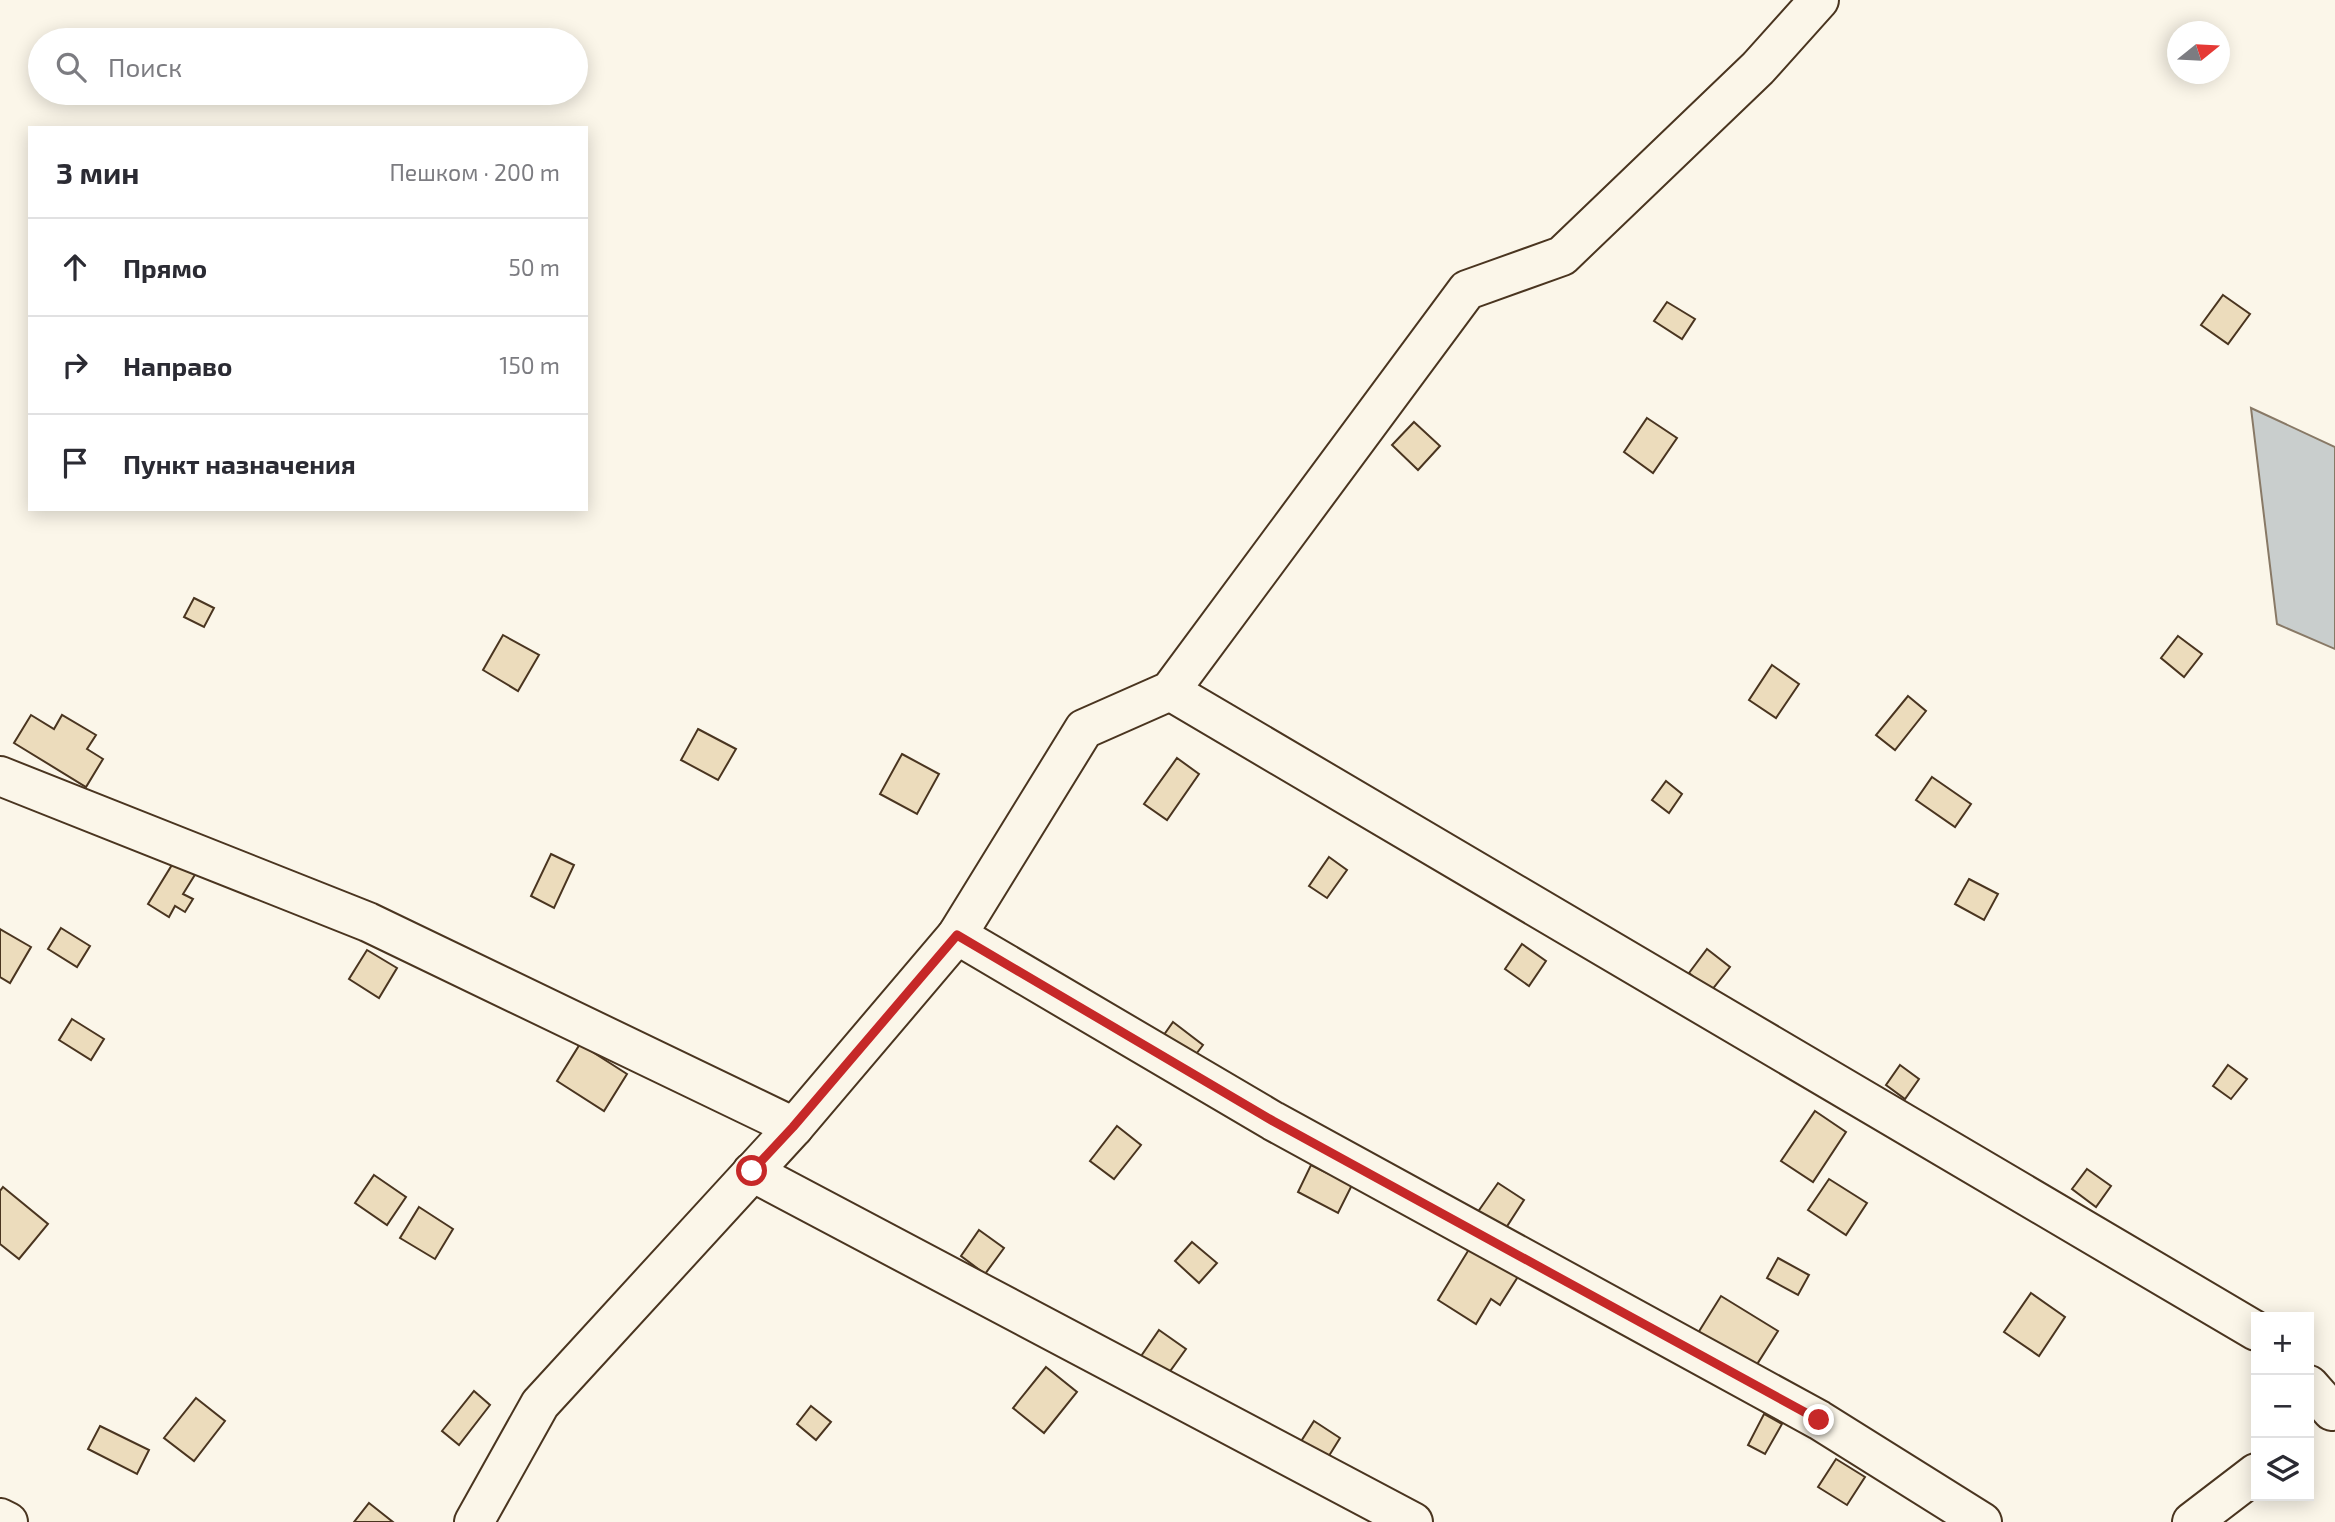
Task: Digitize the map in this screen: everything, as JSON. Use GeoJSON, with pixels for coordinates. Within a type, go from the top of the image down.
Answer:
{"type":"FeatureCollection","features":[{"type":"Feature","properties":{"kind":"lane"},"geometry":{"type":"LineString","coordinates":[[474,1522],[540,1404],[793,1127],[957,935],[1084,729],[1170,691],[1466,290],[1562,257],[1758,68],[1819,0]]}},
{"type":"Feature","properties":{"kind":"lane"},"geometry":{"type":"LineString","coordinates":[[1170,691],[2251,1328]]}},
{"type":"Feature","properties":{"kind":"lane"},"geometry":{"type":"LineString","coordinates":[[0,776],[368,922],[793,1127]]}},
{"type":"Feature","properties":{"kind":"lane"},"geometry":{"type":"LineString","coordinates":[[957,935],[1273,1121],[1819,1420],[1982,1522]]}},
{"type":"Feature","properties":{"kind":"lane"},"geometry":{"type":"LineString","coordinates":[[752,1171],[1413,1522]]}},
{"type":"Feature","properties":{"kind":"lane"},"geometry":{"type":"LineString","coordinates":[[2192,1522],[2251,1477]]}},
{"type":"Feature","properties":{"kind":"lane"},"geometry":{"type":"LineString","coordinates":[[0,1518],[8,1522]]}},
{"type":"Feature","properties":{"kind":"shaded area"},"geometry":{"type":"Polygon","coordinates":[[[2251,408],[2335,447],[2335,649],[2277,624],[2251,408]]]}},
{"type":"Feature","properties":{"kind":"building"},"geometry":{"type":"Polygon","coordinates":[[[2223,295],[2250,314],[2228,344],[2201,325],[2223,295]]]}},
{"type":"Feature","properties":{"kind":"building"},"geometry":{"type":"Polygon","coordinates":[[[1667,302],[1695,319],[1682,339],[1654,321],[1667,302]]]}},
{"type":"Feature","properties":{"kind":"building"},"geometry":{"type":"Polygon","coordinates":[[[1647,418],[1677,438],[1653,473],[1624,452],[1647,418]]]}},
{"type":"Feature","properties":{"kind":"building"},"geometry":{"type":"Polygon","coordinates":[[[1414,422],[1440,446],[1418,470],[1392,445],[1414,422]]]}},
{"type":"Feature","properties":{"kind":"building"},"geometry":{"type":"Polygon","coordinates":[[[194,598],[214,608],[204,627],[184,617],[194,598]]]}},
{"type":"Feature","properties":{"kind":"building"},"geometry":{"type":"Polygon","coordinates":[[[503,635],[539,655],[518,691],[483,670],[503,635]]]}},
{"type":"Feature","properties":{"kind":"building"},"geometry":{"type":"Polygon","coordinates":[[[2178,636],[2202,654],[2184,677],[2161,658],[2178,636]]]}},
{"type":"Feature","properties":{"kind":"building"},"geometry":{"type":"Polygon","coordinates":[[[1772,665],[1799,684],[1776,718],[1749,700],[1772,665]]]}},
{"type":"Feature","properties":{"kind":"building"},"geometry":{"type":"Polygon","coordinates":[[[1908,696],[1926,711],[1895,750],[1876,735],[1908,696]]]}},
{"type":"Feature","properties":{"kind":"building"},"geometry":{"type":"Polygon","coordinates":[[[31,715],[54,729],[62,715],[96,735],[87,749],[103,759],[86,787],[14,743],[31,715]]]}},
{"type":"Feature","properties":{"kind":"building"},"geometry":{"type":"Polygon","coordinates":[[[698,729],[736,749],[718,780],[681,760],[698,729]]]}},
{"type":"Feature","properties":{"kind":"building"},"geometry":{"type":"Polygon","coordinates":[[[902,754],[939,774],[917,814],[880,794],[902,754]]]}},
{"type":"Feature","properties":{"kind":"building"},"geometry":{"type":"Polygon","coordinates":[[[1177,758],[1199,774],[1167,820],[1144,804],[1177,758]]]}},
{"type":"Feature","properties":{"kind":"building"},"geometry":{"type":"Polygon","coordinates":[[[1932,777],[1971,804],[1955,827],[1916,800],[1932,777]]]}},
{"type":"Feature","properties":{"kind":"building"},"geometry":{"type":"Polygon","coordinates":[[[1666,781],[1682,794],[1669,813],[1652,800],[1666,781]]]}},
{"type":"Feature","properties":{"kind":"building"},"geometry":{"type":"Polygon","coordinates":[[[551,854],[574,865],[554,908],[531,896],[551,854]]]}},
{"type":"Feature","properties":{"kind":"building"},"geometry":{"type":"Polygon","coordinates":[[[1329,857],[1347,870],[1327,898],[1309,886],[1329,857]]]}},
{"type":"Feature","properties":{"kind":"building"},"geometry":{"type":"Polygon","coordinates":[[[175,860],[196,873],[183,894],[193,899],[185,912],[175,906],[169,917],[148,904],[175,860]]]}},
{"type":"Feature","properties":{"kind":"building"},"geometry":{"type":"Polygon","coordinates":[[[1969,879],[1998,894],[1984,920],[1955,904],[1969,879]]]}},
{"type":"Feature","properties":{"kind":"building"},"geometry":{"type":"Polygon","coordinates":[[[61,928],[90,946],[77,967],[48,949],[61,928]]]}},
{"type":"Feature","properties":{"kind":"building"},"geometry":{"type":"Polygon","coordinates":[[[0,929],[31,947],[10,983],[0,977],[0,929]]]}},
{"type":"Feature","properties":{"kind":"building"},"geometry":{"type":"Polygon","coordinates":[[[1522,944],[1546,961],[1529,986],[1505,969],[1522,944]]]}},
{"type":"Feature","properties":{"kind":"building"},"geometry":{"type":"Polygon","coordinates":[[[1707,949],[1730,967],[1711,991],[1689,973],[1707,949]]]}},
{"type":"Feature","properties":{"kind":"building"},"geometry":{"type":"Polygon","coordinates":[[[367,950],[397,968],[379,998],[349,979],[367,950]]]}},
{"type":"Feature","properties":{"kind":"building"},"geometry":{"type":"Polygon","coordinates":[[[72,1019],[104,1039],[91,1060],[59,1040],[72,1019]]]}},
{"type":"Feature","properties":{"kind":"building"},"geometry":{"type":"Polygon","coordinates":[[[1173,1022],[1203,1045],[1190,1062],[1161,1039],[1173,1022]]]}},
{"type":"Feature","properties":{"kind":"building"},"geometry":{"type":"Polygon","coordinates":[[[580,1044],[627,1074],[604,1111],[557,1081],[580,1044]]]}},
{"type":"Feature","properties":{"kind":"building"},"geometry":{"type":"Polygon","coordinates":[[[1900,1065],[1919,1079],[1905,1099],[1886,1085],[1900,1065]]]}},
{"type":"Feature","properties":{"kind":"building"},"geometry":{"type":"Polygon","coordinates":[[[2228,1065],[2247,1079],[2231,1099],[2213,1086],[2228,1065]]]}},
{"type":"Feature","properties":{"kind":"building"},"geometry":{"type":"Polygon","coordinates":[[[1815,1111],[1846,1132],[1813,1182],[1781,1161],[1815,1111]]]}},
{"type":"Feature","properties":{"kind":"building"},"geometry":{"type":"Polygon","coordinates":[[[1117,1126],[1141,1145],[1114,1179],[1090,1161],[1117,1126]]]}},
{"type":"Feature","properties":{"kind":"building"},"geometry":{"type":"Polygon","coordinates":[[[1311,1165],[1352,1185],[1338,1213],[1298,1192],[1311,1165]]]}},
{"type":"Feature","properties":{"kind":"building"},"geometry":{"type":"Polygon","coordinates":[[[2087,1169],[2111,1186],[2096,1207],[2072,1189],[2087,1169]]]}},
{"type":"Feature","properties":{"kind":"building"},"geometry":{"type":"Polygon","coordinates":[[[374,1175],[406,1197],[387,1225],[355,1203],[374,1175]]]}},
{"type":"Feature","properties":{"kind":"building"},"geometry":{"type":"Polygon","coordinates":[[[1829,1179],[1867,1203],[1846,1235],[1808,1210],[1829,1179]]]}},
{"type":"Feature","properties":{"kind":"building"},"geometry":{"type":"Polygon","coordinates":[[[1498,1183],[1524,1200],[1502,1234],[1475,1216],[1498,1183]]]}},
{"type":"Feature","properties":{"kind":"building"},"geometry":{"type":"Polygon","coordinates":[[[3,1187],[48,1224],[19,1259],[0,1244],[0,1191],[3,1187]]]}},
{"type":"Feature","properties":{"kind":"building"},"geometry":{"type":"Polygon","coordinates":[[[419,1207],[453,1229],[435,1259],[400,1238],[419,1207]]]}},
{"type":"Feature","properties":{"kind":"building"},"geometry":{"type":"Polygon","coordinates":[[[979,1230],[1004,1248],[985,1274],[961,1256],[979,1230]]]}},
{"type":"Feature","properties":{"kind":"building"},"geometry":{"type":"Polygon","coordinates":[[[1192,1242],[1217,1263],[1199,1283],[1175,1261],[1192,1242]]]}},
{"type":"Feature","properties":{"kind":"building"},"geometry":{"type":"Polygon","coordinates":[[[1471,1246],[1519,1275],[1500,1305],[1491,1299],[1476,1324],[1438,1300],[1471,1246]]]}},
{"type":"Feature","properties":{"kind":"building"},"geometry":{"type":"Polygon","coordinates":[[[1778,1258],[1809,1275],[1798,1295],[1767,1278],[1778,1258]]]}},
{"type":"Feature","properties":{"kind":"building"},"geometry":{"type":"Polygon","coordinates":[[[2031,1293],[2065,1317],[2039,1356],[2004,1332],[2031,1293]]]}},
{"type":"Feature","properties":{"kind":"building"},"geometry":{"type":"Polygon","coordinates":[[[1721,1296],[1778,1331],[1754,1369],[1698,1333],[1721,1296]]]}},
{"type":"Feature","properties":{"kind":"building"},"geometry":{"type":"Polygon","coordinates":[[[1159,1330],[1186,1349],[1163,1381],[1137,1362],[1159,1330]]]}},
{"type":"Feature","properties":{"kind":"building"},"geometry":{"type":"Polygon","coordinates":[[[1046,1367],[1077,1392],[1044,1433],[1013,1408],[1046,1367]]]}},
{"type":"Feature","properties":{"kind":"building"},"geometry":{"type":"Polygon","coordinates":[[[474,1391],[490,1405],[459,1445],[442,1431],[474,1391]]]}},
{"type":"Feature","properties":{"kind":"building"},"geometry":{"type":"Polygon","coordinates":[[[196,1398],[225,1421],[194,1461],[164,1438],[196,1398]]]}},
{"type":"Feature","properties":{"kind":"building"},"geometry":{"type":"Polygon","coordinates":[[[811,1406],[831,1422],[816,1440],[797,1424],[811,1406]]]}},
{"type":"Feature","properties":{"kind":"building"},"geometry":{"type":"Polygon","coordinates":[[[1764,1414],[1782,1424],[1765,1454],[1748,1445],[1764,1414]]]}},
{"type":"Feature","properties":{"kind":"building"},"geometry":{"type":"Polygon","coordinates":[[[1314,1421],[1340,1438],[1327,1459],[1300,1443],[1314,1421]]]}},
{"type":"Feature","properties":{"kind":"building"},"geometry":{"type":"Polygon","coordinates":[[[100,1426],[149,1450],[137,1474],[88,1449],[100,1426]]]}},
{"type":"Feature","properties":{"kind":"building"},"geometry":{"type":"Polygon","coordinates":[[[1836,1459],[1865,1477],[1847,1505],[1818,1487],[1836,1459]]]}},
{"type":"Feature","properties":{"kind":"building"},"geometry":{"type":"Polygon","coordinates":[[[369,1503],[393,1522],[354,1522],[369,1503]]]}},
{"type":"Feature","properties":{"kind":"route"},"geometry":{"type":"LineString","coordinates":[[752,1171],[957,935],[1273,1121],[1819,1420]]}}]}
